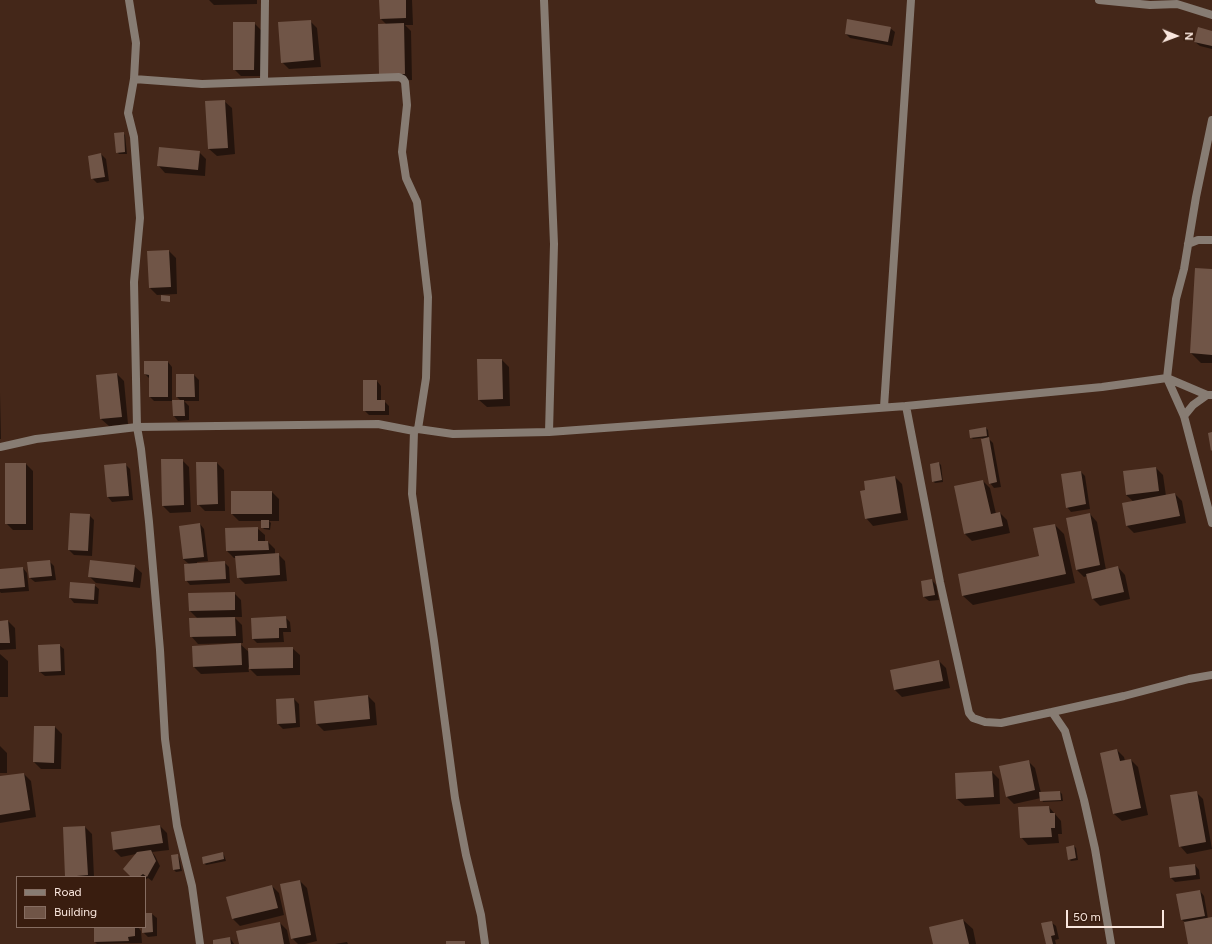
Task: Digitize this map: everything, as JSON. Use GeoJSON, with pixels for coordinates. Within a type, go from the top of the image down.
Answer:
{"type":"FeatureCollection","features":[{"type":"Feature","properties":{"kind":"street"},"geometry":{"type":"LineString","coordinates":[[129,0],[136,43],[134,79],[128,113],[134,137],[140,218],[134,282],[137,427],[141,449],[149,522],[160,650],[165,739],[176,826],[192,886],[200,944]]}},
{"type":"Feature","properties":{"kind":"street"},"geometry":{"type":"LineString","coordinates":[[264,82],[265,0]]}},
{"type":"Feature","properties":{"kind":"street"},"geometry":{"type":"LineString","coordinates":[[544,0],[554,244],[549,432]]}},
{"type":"Feature","properties":{"kind":"street"},"geometry":{"type":"LineString","coordinates":[[884,407],[911,0]]}},
{"type":"Feature","properties":{"kind":"street"},"geometry":{"type":"LineString","coordinates":[[1099,0],[1150,5],[1177,4],[1212,15]]}},
{"type":"Feature","properties":{"kind":"street"},"geometry":{"type":"LineString","coordinates":[[134,79],[202,84],[399,77],[405,82],[407,105],[402,152],[406,178],[417,202],[428,297],[426,378],[416,430],[412,494],[455,798],[466,855],[481,915],[485,944]]}},
{"type":"Feature","properties":{"kind":"street"},"geometry":{"type":"LineString","coordinates":[[1212,120],[1184,269],[1176,299],[1167,378],[1184,416],[1212,523]]}},
{"type":"Feature","properties":{"kind":"street"},"geometry":{"type":"LineString","coordinates":[[1188,244],[1198,240],[1212,240]]}},
{"type":"Feature","properties":{"kind":"street"},"geometry":{"type":"LineString","coordinates":[[0,446],[36,439],[137,427],[378,424],[453,434],[549,432],[906,406],[1102,387],[1167,378],[1210,395]]}},
{"type":"Feature","properties":{"kind":"street"},"geometry":{"type":"LineString","coordinates":[[1184,416],[1193,405],[1210,395]]}},
{"type":"Feature","properties":{"kind":"street"},"geometry":{"type":"LineString","coordinates":[[906,406],[940,582],[969,713],[974,718],[985,722],[1001,723],[1124,696],[1189,679],[1212,675]]}},
{"type":"Feature","properties":{"kind":"street"},"geometry":{"type":"LineString","coordinates":[[1052,712],[1065,731],[1084,800],[1095,849],[1111,944]]}},
{"type":"Feature","properties":{"kind":"building"},"geometry":{"type":"Polygon","coordinates":[[[379,0],[406,0],[406,18],[380,19],[379,0]]]}},
{"type":"Feature","properties":{"kind":"building"},"geometry":{"type":"Polygon","coordinates":[[[847,19],[891,27],[888,42],[845,34],[847,19]]]}},
{"type":"Feature","properties":{"kind":"building"},"geometry":{"type":"Polygon","coordinates":[[[311,20],[314,60],[281,63],[278,22],[311,20]]]}},
{"type":"Feature","properties":{"kind":"building"},"geometry":{"type":"Polygon","coordinates":[[[233,22],[255,22],[254,70],[233,70],[233,22]]]}},
{"type":"Feature","properties":{"kind":"building"},"geometry":{"type":"Polygon","coordinates":[[[404,23],[405,74],[379,74],[378,24],[404,23]]]}},
{"type":"Feature","properties":{"kind":"building"},"geometry":{"type":"Polygon","coordinates":[[[1198,27],[1212,31],[1212,46],[1194,42],[1198,27]]]}},
{"type":"Feature","properties":{"kind":"building"},"geometry":{"type":"Polygon","coordinates":[[[225,100],[228,148],[208,149],[205,101],[225,100]]]}},
{"type":"Feature","properties":{"kind":"building"},"geometry":{"type":"Polygon","coordinates":[[[124,132],[125,152],[116,153],[114,133],[124,132]]]}},
{"type":"Feature","properties":{"kind":"building"},"geometry":{"type":"Polygon","coordinates":[[[159,147],[200,151],[198,170],[157,166],[159,147]]]}},
{"type":"Feature","properties":{"kind":"building"},"geometry":{"type":"Polygon","coordinates":[[[101,153],[105,177],[91,179],[88,156],[101,153]]]}},
{"type":"Feature","properties":{"kind":"building"},"geometry":{"type":"Polygon","coordinates":[[[169,250],[171,287],[149,288],[147,251],[169,250]]]}},
{"type":"Feature","properties":{"kind":"building"},"geometry":{"type":"Polygon","coordinates":[[[1195,268],[1212,269],[1212,355],[1190,353],[1195,268]]]}},
{"type":"Feature","properties":{"kind":"building"},"geometry":{"type":"Polygon","coordinates":[[[161,295],[170,296],[170,302],[161,301],[161,295]]]}},
{"type":"Feature","properties":{"kind":"building"},"geometry":{"type":"Polygon","coordinates":[[[477,359],[502,359],[503,399],[478,400],[477,359]]]}},
{"type":"Feature","properties":{"kind":"building"},"geometry":{"type":"Polygon","coordinates":[[[144,361],[168,361],[168,397],[149,397],[149,375],[144,374],[144,361]]]}},
{"type":"Feature","properties":{"kind":"building"},"geometry":{"type":"Polygon","coordinates":[[[117,373],[122,417],[100,419],[96,375],[117,373]]]}},
{"type":"Feature","properties":{"kind":"building"},"geometry":{"type":"Polygon","coordinates":[[[176,374],[194,374],[195,397],[176,397],[176,374]]]}},
{"type":"Feature","properties":{"kind":"building"},"geometry":{"type":"Polygon","coordinates":[[[363,380],[377,380],[377,400],[385,400],[385,411],[363,411],[363,380]]]}},
{"type":"Feature","properties":{"kind":"building"},"geometry":{"type":"Polygon","coordinates":[[[172,400],[184,400],[185,416],[173,416],[172,400]]]}},
{"type":"Feature","properties":{"kind":"building"},"geometry":{"type":"Polygon","coordinates":[[[986,427],[987,436],[970,438],[969,430],[986,427]]]}},
{"type":"Feature","properties":{"kind":"building"},"geometry":{"type":"Polygon","coordinates":[[[1212,432],[1212,450],[1211,451],[1208,433],[1212,432]]]}},
{"type":"Feature","properties":{"kind":"building"},"geometry":{"type":"Polygon","coordinates":[[[989,437],[997,482],[989,484],[981,439],[989,437]]]}},
{"type":"Feature","properties":{"kind":"building"},"geometry":{"type":"Polygon","coordinates":[[[161,459],[183,459],[184,505],[162,506],[161,459]]]}},
{"type":"Feature","properties":{"kind":"building"},"geometry":{"type":"Polygon","coordinates":[[[196,462],[217,462],[218,504],[197,505],[196,462]]]}},
{"type":"Feature","properties":{"kind":"building"},"geometry":{"type":"Polygon","coordinates":[[[939,462],[942,480],[932,482],[930,464],[939,462]]]}},
{"type":"Feature","properties":{"kind":"building"},"geometry":{"type":"Polygon","coordinates":[[[5,463],[26,463],[26,524],[5,524],[5,463]]]}},
{"type":"Feature","properties":{"kind":"building"},"geometry":{"type":"Polygon","coordinates":[[[126,463],[129,496],[107,497],[104,465],[126,463]]]}},
{"type":"Feature","properties":{"kind":"building"},"geometry":{"type":"Polygon","coordinates":[[[1156,467],[1159,491],[1126,495],[1123,471],[1156,467]]]}},
{"type":"Feature","properties":{"kind":"building"},"geometry":{"type":"Polygon","coordinates":[[[1081,471],[1086,504],[1066,508],[1061,474],[1081,471]]]}},
{"type":"Feature","properties":{"kind":"building"},"geometry":{"type":"Polygon","coordinates":[[[895,476],[901,513],[865,519],[860,491],[865,490],[864,481],[895,476]]]}},
{"type":"Feature","properties":{"kind":"building"},"geometry":{"type":"Polygon","coordinates":[[[983,480],[991,514],[1000,512],[1003,526],[964,534],[954,486],[983,480]]]}},
{"type":"Feature","properties":{"kind":"building"},"geometry":{"type":"Polygon","coordinates":[[[231,491],[272,491],[272,514],[231,514],[231,491]]]}},
{"type":"Feature","properties":{"kind":"building"},"geometry":{"type":"Polygon","coordinates":[[[1175,493],[1180,516],[1126,526],[1122,503],[1175,493]]]}},
{"type":"Feature","properties":{"kind":"building"},"geometry":{"type":"Polygon","coordinates":[[[70,513],[90,514],[88,551],[68,550],[70,513]]]}},
{"type":"Feature","properties":{"kind":"building"},"geometry":{"type":"Polygon","coordinates":[[[1090,513],[1100,565],[1076,570],[1066,518],[1090,513]]]}},
{"type":"Feature","properties":{"kind":"building"},"geometry":{"type":"Polygon","coordinates":[[[261,520],[269,520],[269,528],[261,528],[261,520]]]}},
{"type":"Feature","properties":{"kind":"building"},"geometry":{"type":"Polygon","coordinates":[[[200,523],[204,557],[183,559],[179,526],[200,523]]]}},
{"type":"Feature","properties":{"kind":"building"},"geometry":{"type":"Polygon","coordinates":[[[1055,524],[1066,574],[962,596],[958,574],[1039,556],[1033,528],[1055,524]]]}},
{"type":"Feature","properties":{"kind":"building"},"geometry":{"type":"Polygon","coordinates":[[[258,527],[258,541],[268,541],[269,550],[226,551],[225,528],[258,527]]]}},
{"type":"Feature","properties":{"kind":"building"},"geometry":{"type":"Polygon","coordinates":[[[279,553],[280,575],[237,578],[235,556],[279,553]]]}},
{"type":"Feature","properties":{"kind":"building"},"geometry":{"type":"Polygon","coordinates":[[[50,560],[52,576],[29,578],[27,562],[50,560]]]}},
{"type":"Feature","properties":{"kind":"building"},"geometry":{"type":"Polygon","coordinates":[[[90,560],[135,565],[133,582],[88,577],[90,560]]]}},
{"type":"Feature","properties":{"kind":"building"},"geometry":{"type":"Polygon","coordinates":[[[225,561],[226,579],[185,581],[184,564],[225,561]]]}},
{"type":"Feature","properties":{"kind":"building"},"geometry":{"type":"Polygon","coordinates":[[[1118,566],[1124,592],[1092,599],[1086,574],[1118,566]]]}},
{"type":"Feature","properties":{"kind":"building"},"geometry":{"type":"Polygon","coordinates":[[[23,567],[25,587],[0,589],[0,569],[23,567]]]}},
{"type":"Feature","properties":{"kind":"building"},"geometry":{"type":"Polygon","coordinates":[[[932,579],[935,595],[923,597],[921,581],[932,579]]]}},
{"type":"Feature","properties":{"kind":"building"},"geometry":{"type":"Polygon","coordinates":[[[70,582],[95,584],[94,600],[69,598],[70,582]]]}},
{"type":"Feature","properties":{"kind":"building"},"geometry":{"type":"Polygon","coordinates":[[[235,592],[235,610],[189,611],[188,593],[235,592]]]}},
{"type":"Feature","properties":{"kind":"building"},"geometry":{"type":"Polygon","coordinates":[[[286,616],[287,628],[279,628],[279,638],[252,639],[251,618],[286,616]]]}},
{"type":"Feature","properties":{"kind":"building"},"geometry":{"type":"Polygon","coordinates":[[[235,617],[236,636],[190,637],[189,618],[235,617]]]}},
{"type":"Feature","properties":{"kind":"building"},"geometry":{"type":"Polygon","coordinates":[[[8,620],[10,643],[0,643],[0,621],[8,620]]]}},
{"type":"Feature","properties":{"kind":"building"},"geometry":{"type":"Polygon","coordinates":[[[241,643],[242,665],[193,667],[192,646],[241,643]]]}},
{"type":"Feature","properties":{"kind":"building"},"geometry":{"type":"Polygon","coordinates":[[[60,644],[61,671],[39,672],[38,645],[60,644]]]}},
{"type":"Feature","properties":{"kind":"building"},"geometry":{"type":"Polygon","coordinates":[[[293,647],[293,668],[249,669],[248,648],[293,647]]]}},
{"type":"Feature","properties":{"kind":"building"},"geometry":{"type":"Polygon","coordinates":[[[939,660],[943,681],[894,690],[890,670],[939,660]]]}},
{"type":"Feature","properties":{"kind":"building"},"geometry":{"type":"Polygon","coordinates":[[[368,695],[370,719],[316,724],[314,701],[368,695]]]}},
{"type":"Feature","properties":{"kind":"building"},"geometry":{"type":"Polygon","coordinates":[[[294,698],[296,723],[277,724],[276,699],[294,698]]]}},
{"type":"Feature","properties":{"kind":"building"},"geometry":{"type":"Polygon","coordinates":[[[34,726],[55,726],[54,763],[33,762],[34,726]]]}},
{"type":"Feature","properties":{"kind":"building"},"geometry":{"type":"Polygon","coordinates":[[[1117,749],[1120,761],[1131,759],[1141,808],[1113,814],[1100,753],[1117,749]]]}},
{"type":"Feature","properties":{"kind":"building"},"geometry":{"type":"Polygon","coordinates":[[[1029,760],[1035,790],[1006,797],[999,766],[1029,760]]]}},
{"type":"Feature","properties":{"kind":"building"},"geometry":{"type":"Polygon","coordinates":[[[992,771],[994,797],[956,799],[955,773],[992,771]]]}},
{"type":"Feature","properties":{"kind":"building"},"geometry":{"type":"Polygon","coordinates":[[[24,773],[30,810],[0,815],[0,776],[24,773]]]}},
{"type":"Feature","properties":{"kind":"building"},"geometry":{"type":"Polygon","coordinates":[[[1060,791],[1061,800],[1040,801],[1039,792],[1060,791]]]}},
{"type":"Feature","properties":{"kind":"building"},"geometry":{"type":"Polygon","coordinates":[[[1197,791],[1206,842],[1179,847],[1170,795],[1197,791]]]}},
{"type":"Feature","properties":{"kind":"building"},"geometry":{"type":"Polygon","coordinates":[[[1049,806],[1050,813],[1055,813],[1055,828],[1051,828],[1052,837],[1020,838],[1018,807],[1049,806]]]}},
{"type":"Feature","properties":{"kind":"building"},"geometry":{"type":"Polygon","coordinates":[[[160,825],[163,843],[113,850],[111,832],[160,825]]]}},
{"type":"Feature","properties":{"kind":"building"},"geometry":{"type":"Polygon","coordinates":[[[85,826],[88,875],[65,876],[63,827],[85,826]]]}},
{"type":"Feature","properties":{"kind":"building"},"geometry":{"type":"Polygon","coordinates":[[[1074,845],[1076,858],[1068,860],[1066,847],[1074,845]]]}},
{"type":"Feature","properties":{"kind":"building"},"geometry":{"type":"Polygon","coordinates":[[[151,850],[156,861],[147,877],[143,874],[140,876],[130,876],[123,869],[137,852],[151,850]]]}},
{"type":"Feature","properties":{"kind":"building"},"geometry":{"type":"Polygon","coordinates":[[[223,852],[224,859],[203,864],[202,857],[223,852]]]}},
{"type":"Feature","properties":{"kind":"building"},"geometry":{"type":"Polygon","coordinates":[[[178,854],[180,869],[173,870],[171,855],[178,854]]]}},
{"type":"Feature","properties":{"kind":"building"},"geometry":{"type":"Polygon","coordinates":[[[1195,864],[1196,875],[1170,878],[1169,867],[1195,864]]]}},
{"type":"Feature","properties":{"kind":"building"},"geometry":{"type":"Polygon","coordinates":[[[300,880],[311,935],[291,939],[280,884],[300,880]]]}},
{"type":"Feature","properties":{"kind":"building"},"geometry":{"type":"Polygon","coordinates":[[[272,885],[278,908],[232,919],[226,897],[272,885]]]}},
{"type":"Feature","properties":{"kind":"building"},"geometry":{"type":"Polygon","coordinates":[[[1200,890],[1205,916],[1181,920],[1176,894],[1200,890]]]}},
{"type":"Feature","properties":{"kind":"building"},"geometry":{"type":"Polygon","coordinates":[[[146,913],[152,913],[153,932],[142,933],[142,928],[146,928],[146,913]]]}},
{"type":"Feature","properties":{"kind":"building"},"geometry":{"type":"Polygon","coordinates":[[[1212,917],[1212,944],[1188,944],[1184,922],[1212,917]]]}},
{"type":"Feature","properties":{"kind":"building"},"geometry":{"type":"Polygon","coordinates":[[[963,919],[969,944],[933,944],[929,927],[963,919]]]}},
{"type":"Feature","properties":{"kind":"building"},"geometry":{"type":"Polygon","coordinates":[[[1052,921],[1055,935],[1051,936],[1053,944],[1046,944],[1041,923],[1052,921]]]}},
{"type":"Feature","properties":{"kind":"building"},"geometry":{"type":"Polygon","coordinates":[[[280,922],[284,944],[239,944],[236,931],[280,922]]]}},
{"type":"Feature","properties":{"kind":"building"},"geometry":{"type":"Polygon","coordinates":[[[94,928],[135,928],[135,936],[128,937],[129,941],[94,942],[94,928]]]}},
{"type":"Feature","properties":{"kind":"building"},"geometry":{"type":"Polygon","coordinates":[[[230,937],[231,944],[213,944],[213,940],[230,937]]]}},
{"type":"Feature","properties":{"kind":"building"},"geometry":{"type":"Polygon","coordinates":[[[446,941],[465,941],[465,944],[446,944],[446,941]]]}}]}
